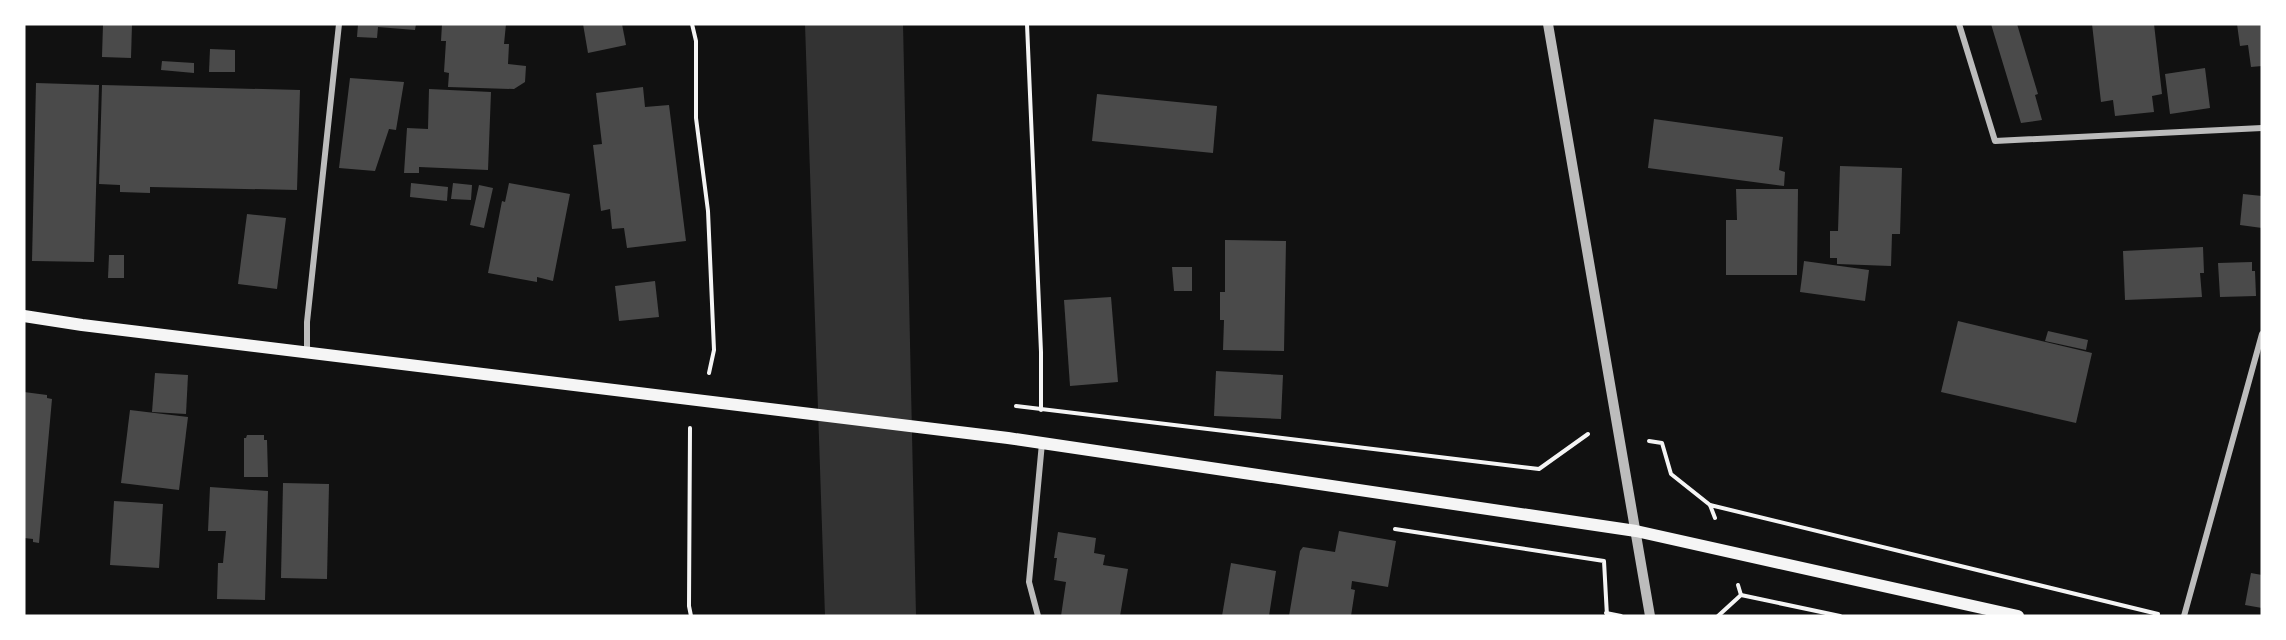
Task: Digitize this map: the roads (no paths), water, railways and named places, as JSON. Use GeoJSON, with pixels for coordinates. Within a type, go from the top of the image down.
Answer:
{"type":"FeatureCollection","features":[{"type":"Feature","properties":{"kind":"main road"},"geometry":{"type":"LineString","coordinates":[[24,316],[1008,438],[1636,531],[2018,616]]}},
{"type":"Feature","properties":{"kind":"street"},"geometry":{"type":"LineString","coordinates":[[307,352],[307,322],[339,24]]}},
{"type":"Feature","properties":{"kind":"street"},"geometry":{"type":"LineString","coordinates":[[1548,24],[1650,616]]}},
{"type":"Feature","properties":{"kind":"street"},"geometry":{"type":"LineString","coordinates":[[1959,24],[1995,141],[2262,128]]}},
{"type":"Feature","properties":{"kind":"street"},"geometry":{"type":"LineString","coordinates":[[2184,616],[2262,334]]}},
{"type":"Feature","properties":{"kind":"street"},"geometry":{"type":"LineString","coordinates":[[1038,616],[1029,582],[1042,443]]}}]}
